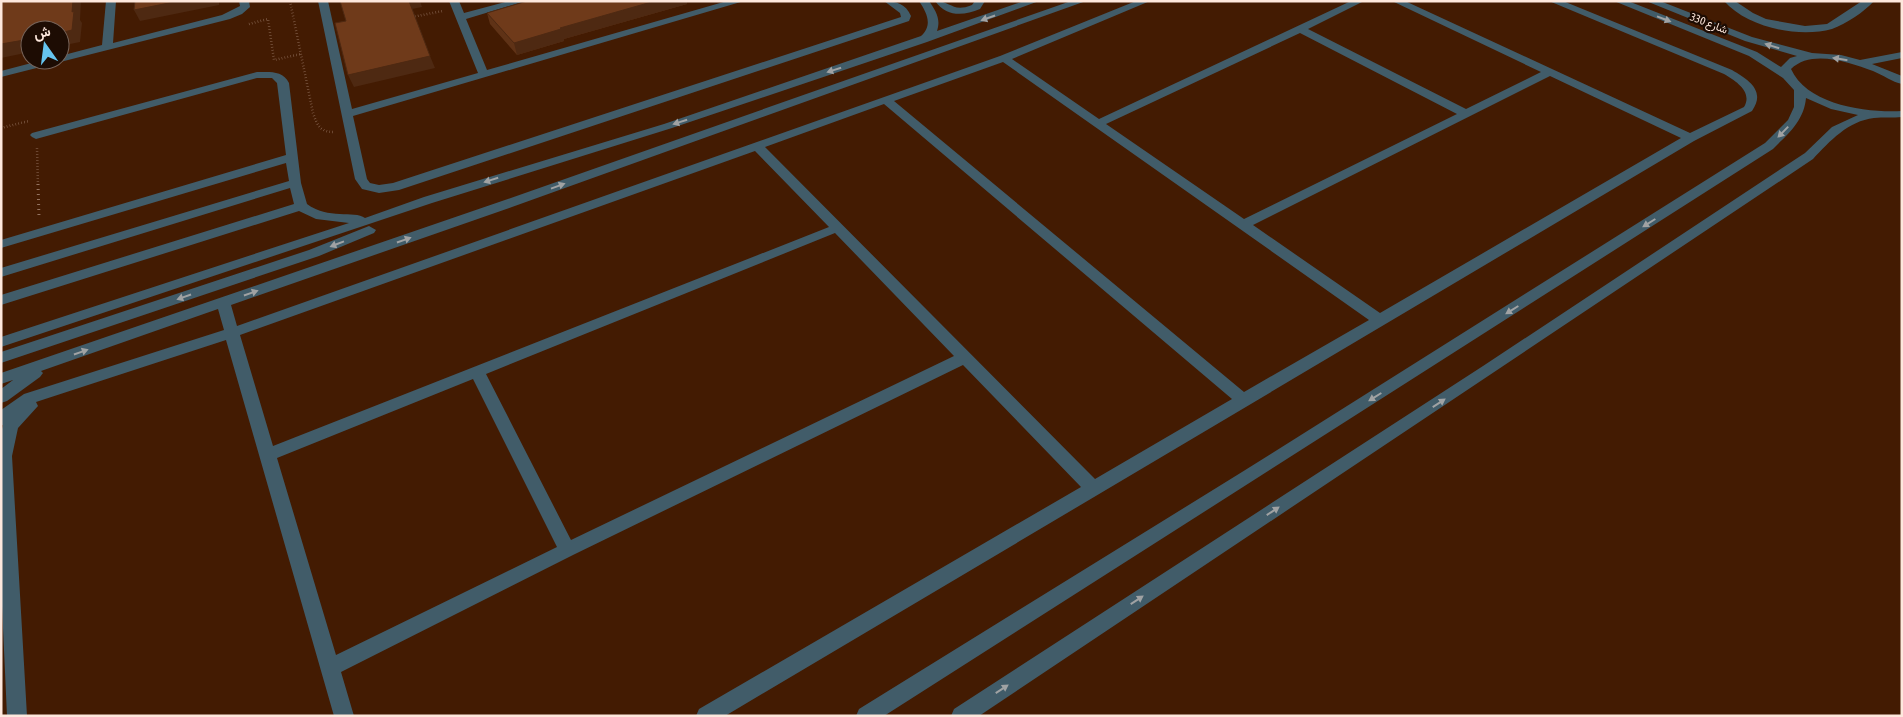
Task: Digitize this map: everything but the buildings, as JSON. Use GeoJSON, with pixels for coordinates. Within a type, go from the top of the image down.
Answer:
{"type":"FeatureCollection","features":[{"type":"Feature","properties":{"kind":"street"},"geometry":{"type":"LineString","coordinates":[[107,47],[111,1]]}},
{"type":"Feature","properties":{"kind":"street"},"geometry":{"type":"LineString","coordinates":[[70,56],[226,17],[242,9],[245,6],[244,1]]}},
{"type":"Feature","properties":{"kind":"street"},"geometry":{"type":"LineString","coordinates":[[323,1],[362,183],[371,188],[395,186],[905,19],[904,11],[889,1]]}},
{"type":"Feature","properties":{"kind":"street"},"geometry":{"type":"LineString","coordinates":[[484,74],[457,9],[521,1]]}},
{"type":"Feature","properties":{"kind":"street"},"geometry":{"type":"LineString","coordinates":[[924,1],[933,16],[935,25],[929,36],[924,40]]}},
{"type":"Feature","properties":{"kind":"street"},"geometry":{"type":"LineString","coordinates":[[940,1],[945,8],[957,12],[976,7],[980,1]]}},
{"type":"Feature","properties":{"kind":"street"},"geometry":{"type":"LineString","coordinates":[[1,342],[428,200],[668,126],[1034,1]]}},
{"type":"Feature","properties":{"kind":"street"},"geometry":{"type":"LineString","coordinates":[[1,379],[223,303],[1081,1]]}},
{"type":"Feature","properties":{"kind":"street"},"geometry":{"type":"LineString","coordinates":[[1,420],[21,403],[232,333],[1004,58],[1145,1]]}},
{"type":"Feature","properties":{"kind":"street"},"geometry":{"type":"LineString","coordinates":[[1099,123],[1359,1]]}},
{"type":"Feature","properties":{"kind":"street"},"geometry":{"type":"LineString","coordinates":[[1397,1],[1690,138]]}},
{"type":"Feature","properties":{"kind":"street"},"geometry":{"type":"LineString","coordinates":[[706,716],[1690,138],[1751,105],[1751,91],[1742,81],[1728,72],[1554,1]]}},
{"type":"Feature","properties":{"kind":"street","name":"شارع 330"},"geometry":{"type":"LineString","coordinates":[[1618,1],[1746,51],[1772,64],[1799,89],[1828,104],[1871,115]]}},
{"type":"Feature","properties":{"kind":"street","name":"شارع 330"},"geometry":{"type":"LineString","coordinates":[[1651,1],[1768,44],[1820,56]]}},
{"type":"Feature","properties":{"kind":"street"},"geometry":{"type":"LineString","coordinates":[[1729,1],[1735,8],[1760,20],[1784,27],[1808,29],[1832,26],[1869,1]]}},
{"type":"Feature","properties":{"kind":"street"},"geometry":{"type":"LineString","coordinates":[[346,114],[733,2]]}},
{"type":"Feature","properties":{"kind":"street"},"geometry":{"type":"LineString","coordinates":[[1300,29],[1466,114]]}},
{"type":"Feature","properties":{"kind":"street"},"geometry":{"type":"LineString","coordinates":[[1859,62],[1902,55]]}},
{"type":"Feature","properties":{"kind":"street"},"geometry":{"type":"LineString","coordinates":[[1786,75],[1785,69],[1792,61],[1820,56],[1859,62],[1902,81]]}},
{"type":"Feature","properties":{"kind":"street"},"geometry":{"type":"LineString","coordinates":[[1004,58],[1380,320]]}},
{"type":"Feature","properties":{"kind":"street"},"geometry":{"type":"LineString","coordinates":[[1,74],[20,69]]}},
{"type":"Feature","properties":{"kind":"street"},"geometry":{"type":"LineString","coordinates":[[1244,224],[1550,72]]}},
{"type":"Feature","properties":{"kind":"street"},"geometry":{"type":"LineString","coordinates":[[36,135],[256,75],[269,75],[282,80],[295,183],[301,206],[316,215],[327,218],[375,219]]}},
{"type":"Feature","properties":{"kind":"street"},"geometry":{"type":"LineString","coordinates":[[866,716],[1291,450],[1769,146],[1797,115],[1801,107],[1799,89]]}},
{"type":"Feature","properties":{"kind":"street"},"geometry":{"type":"LineString","coordinates":[[886,100],[1243,400]]}},
{"type":"Feature","properties":{"kind":"street"},"geometry":{"type":"LineString","coordinates":[[961,716],[1480,376],[1809,156],[1830,134],[1845,122],[1871,115],[1902,114]]}},
{"type":"Feature","properties":{"kind":"street"},"geometry":{"type":"LineString","coordinates":[[757,146],[1093,488]]}},
{"type":"Feature","properties":{"kind":"street"},"geometry":{"type":"LineString","coordinates":[[1,244],[292,157]]}},
{"type":"Feature","properties":{"kind":"street"},"geometry":{"type":"LineString","coordinates":[[1,273],[295,183]]}},
{"type":"Feature","properties":{"kind":"street"},"geometry":{"type":"LineString","coordinates":[[1,358],[314,253],[382,224],[428,200]]}},
{"type":"Feature","properties":{"kind":"street"},"geometry":{"type":"LineString","coordinates":[[1,300],[301,206]]}},
{"type":"Feature","properties":{"kind":"street"},"geometry":{"type":"LineString","coordinates":[[267,455],[837,228]]}},
{"type":"Feature","properties":{"kind":"street"},"geometry":{"type":"LineString","coordinates":[[223,303],[344,716]]}},
{"type":"Feature","properties":{"kind":"street"},"geometry":{"type":"LineString","coordinates":[[330,668],[567,550],[965,357]]}},
{"type":"Feature","properties":{"kind":"street"},"geometry":{"type":"LineString","coordinates":[[1,397],[51,362]]}},
{"type":"Feature","properties":{"kind":"street"},"geometry":{"type":"LineString","coordinates":[[477,372],[567,550]]}},
{"type":"Feature","properties":{"kind":"street"},"geometry":{"type":"LineString","coordinates":[[17,716],[2,453],[8,433],[16,419],[30,406],[63,388]]}},
{"type":"Feature","properties":{"kind":"path"},"geometry":{"type":"LineString","coordinates":[[290,1],[313,113],[318,127],[331,132],[350,128]]}},
{"type":"Feature","properties":{"kind":"path"},"geometry":{"type":"LineString","coordinates":[[408,17],[457,9]]}},
{"type":"Feature","properties":{"kind":"path"},"geometry":{"type":"LineString","coordinates":[[249,24],[268,19],[274,60],[300,54]]}},
{"type":"Feature","properties":{"kind":"path"},"geometry":{"type":"LineString","coordinates":[[36,135],[40,233]]}}]}
